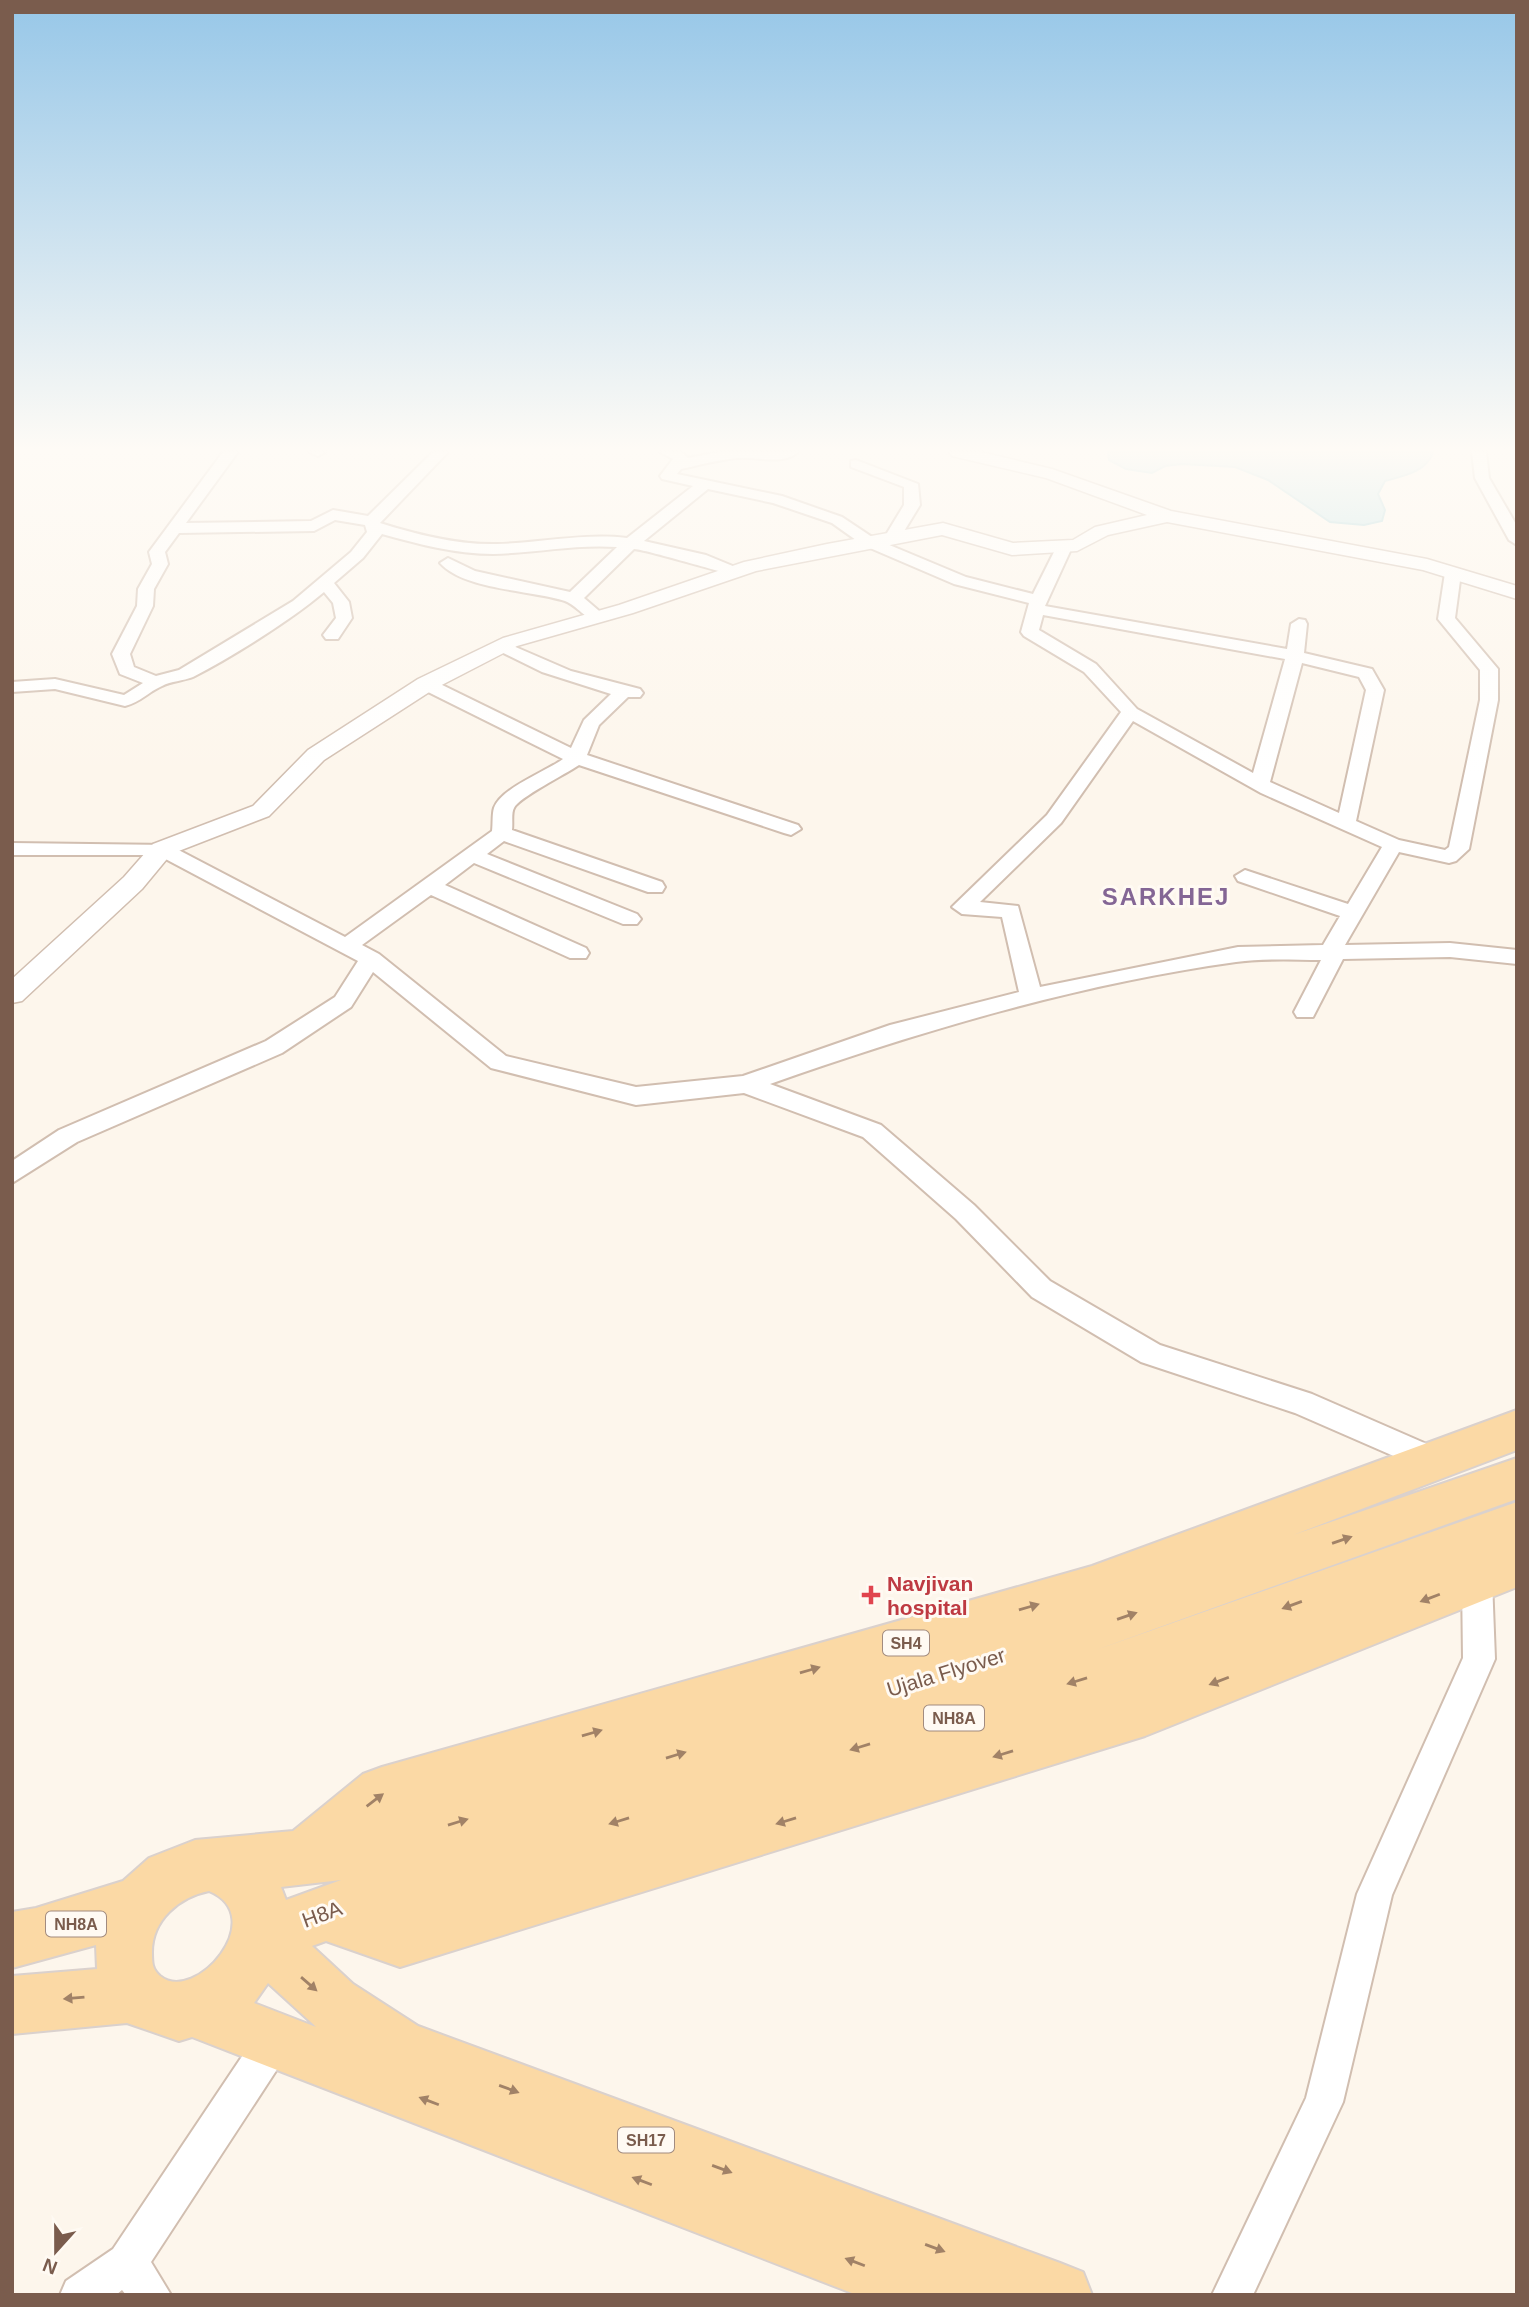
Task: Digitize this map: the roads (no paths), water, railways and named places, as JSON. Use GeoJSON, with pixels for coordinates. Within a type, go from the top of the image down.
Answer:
{"type":"FeatureCollection","features":[{"type":"Feature","properties":{"kind":"main road","name":"SH4"},"geometry":{"type":"LineString","coordinates":[[303,1858],[382,1793],[1092,1589],[1517,1430]]}},
{"type":"Feature","properties":{"kind":"main road","name":"Ujala Flyover"},"geometry":{"type":"LineString","coordinates":[[377,1870],[1114,1621],[1517,1478]]}},
{"type":"Feature","properties":{"kind":"main road","name":"NH8A"},"geometry":{"type":"LineString","coordinates":[[209,1864],[303,1858],[377,1870],[1138,1662],[1517,1522]]}},
{"type":"Feature","properties":{"kind":"main road"},"geometry":{"type":"LineString","coordinates":[[323,1913],[400,1940],[1144,1710],[1497,1572]]}},
{"type":"Feature","properties":{"kind":"main road"},"geometry":{"type":"LineString","coordinates":[[209,1864],[229,1867],[245,1877],[257,1894],[262,1914],[260,1937],[251,1961],[236,1982],[216,1999],[193,2009],[171,2011],[152,2006],[136,1994],[126,1975],[123,1952],[128,1928],[140,1904],[172,1875],[191,1866],[209,1864]]}},
{"type":"Feature","properties":{"kind":"main road","name":"H8A"},"geometry":{"type":"LineString","coordinates":[[260,1937],[323,1913],[377,1870]]}},
{"type":"Feature","properties":{"kind":"main road","name":"NH8A"},"geometry":{"type":"LineString","coordinates":[[12,1940],[36,1936],[140,1904]]}},
{"type":"Feature","properties":{"kind":"main road","name":"SH17"},"geometry":{"type":"LineString","coordinates":[[260,1937],[333,2004],[401,2049],[1060,2295]]}},
{"type":"Feature","properties":{"kind":"main road"},"geometry":{"type":"LineString","coordinates":[[12,2005],[136,1994]]}},
{"type":"Feature","properties":{"kind":"main road","name":"SH17"},"geometry":{"type":"LineString","coordinates":[[193,2009],[941,2295]]}},
{"type":"Feature","properties":{"kind":"street"},"geometry":{"type":"LineString","coordinates":[[155,682],[126,670],[121,654],[136,619],[145,606],[146,589],[160,564],[159,560]]}},
{"type":"Feature","properties":{"kind":"street"},"geometry":{"type":"LineString","coordinates":[[12,687],[55,684],[125,701],[138,696],[155,682],[185,674],[299,605],[352,560]]}},
{"type":"Feature","properties":{"kind":"street"},"geometry":{"type":"LineString","coordinates":[[574,598],[614,560]]}},
{"type":"Feature","properties":{"kind":"street"},"geometry":{"type":"LineString","coordinates":[[700,560],[719,564],[734,572]]}},
{"type":"Feature","properties":{"kind":"street"},"geometry":{"type":"LineString","coordinates":[[12,849],[162,849],[261,811],[316,755],[426,684],[500,647],[734,572],[790,560]]}},
{"type":"Feature","properties":{"kind":"street"},"geometry":{"type":"LineString","coordinates":[[910,560],[960,581],[1037,605],[1295,656],[1366,673],[1375,690],[1346,824]]}},
{"type":"Feature","properties":{"kind":"street"},"geometry":{"type":"LineString","coordinates":[[1058,560],[1037,605],[1030,632],[1090,668],[1130,712],[1260,784],[1346,824],[1393,845],[1449,858],[1459,849],[1489,700],[1489,669],[1446,619],[1453,573]]}},
{"type":"Feature","properties":{"kind":"street"},"geometry":{"type":"LineString","coordinates":[[1391,560],[1453,573],[1517,593]]}},
{"type":"Feature","properties":{"kind":"street"},"geometry":{"type":"LineString","coordinates":[[1429,560],[1517,586]]}},
{"type":"Feature","properties":{"kind":"street"},"geometry":{"type":"LineString","coordinates":[[448,563],[470,575],[574,598],[597,616]]}},
{"type":"Feature","properties":{"kind":"street"},"geometry":{"type":"LineString","coordinates":[[326,584],[344,609],[344,618],[331,635]]}},
{"type":"Feature","properties":{"kind":"street"},"geometry":{"type":"LineString","coordinates":[[1260,784],[1295,656],[1299,624]]}},
{"type":"Feature","properties":{"kind":"street"},"geometry":{"type":"LineString","coordinates":[[347,946],[502,833],[504,807],[516,794],[552,776],[576,758],[590,724],[631,692],[602,688],[545,669],[500,647]]}},
{"type":"Feature","properties":{"kind":"street"},"geometry":{"type":"LineString","coordinates":[[426,684],[576,758],[791,829]]}},
{"type":"Feature","properties":{"kind":"street"},"geometry":{"type":"LineString","coordinates":[[1031,996],[1011,911],[962,907],[1054,819],[1130,712]]}},
{"type":"Feature","properties":{"kind":"street"},"geometry":{"type":"LineString","coordinates":[[502,833],[655,887]]}},
{"type":"Feature","properties":{"kind":"street"},"geometry":{"type":"LineString","coordinates":[[1305,1012],[1352,913],[1393,845]]}},
{"type":"Feature","properties":{"kind":"street"},"geometry":{"type":"LineString","coordinates":[[162,849],[371,959],[499,1062],[636,1096],[745,1084],[898,1031],[1031,996],[1238,954],[1450,950],[1517,957]]}},
{"type":"Feature","properties":{"kind":"street"},"geometry":{"type":"LineString","coordinates":[[12,994],[133,883],[162,849]]}},
{"type":"Feature","properties":{"kind":"street"},"geometry":{"type":"LineString","coordinates":[[472,855],[630,919]]}},
{"type":"Feature","properties":{"kind":"street"},"geometry":{"type":"LineString","coordinates":[[1245,876],[1352,913]]}},
{"type":"Feature","properties":{"kind":"street"},"geometry":{"type":"LineString","coordinates":[[430,886],[578,953]]}},
{"type":"Feature","properties":{"kind":"street"},"geometry":{"type":"LineString","coordinates":[[12,1174],[68,1136],[274,1047],[343,1002],[371,959]]}},
{"type":"Feature","properties":{"kind":"street"},"geometry":{"type":"LineString","coordinates":[[745,1084],[872,1130],[965,1212],[1041,1290],[1151,1354],[1302,1403],[1435,1461]]}},
{"type":"Feature","properties":{"kind":"street"},"geometry":{"type":"LineString","coordinates":[[1232,2295],[1324,2102],[1375,1894],[1479,1659],[1497,1572]]}},
{"type":"Feature","properties":{"kind":"street"},"geometry":{"type":"LineString","coordinates":[[80,2295],[127,2263],[274,2041]]}},
{"type":"Feature","properties":{"kind":"street"},"geometry":{"type":"LineString","coordinates":[[127,2263],[151,2295]]}},
{"type":"Feature","properties":{"kind":"place","name":"Navjivan hospital"},"geometry":{"type":"Point","coordinates":[871,1595]}},
{"type":"Feature","properties":{"kind":"district","name":"SARKHEJ"},"geometry":{"type":"Point","coordinates":[1166,896]}}]}
